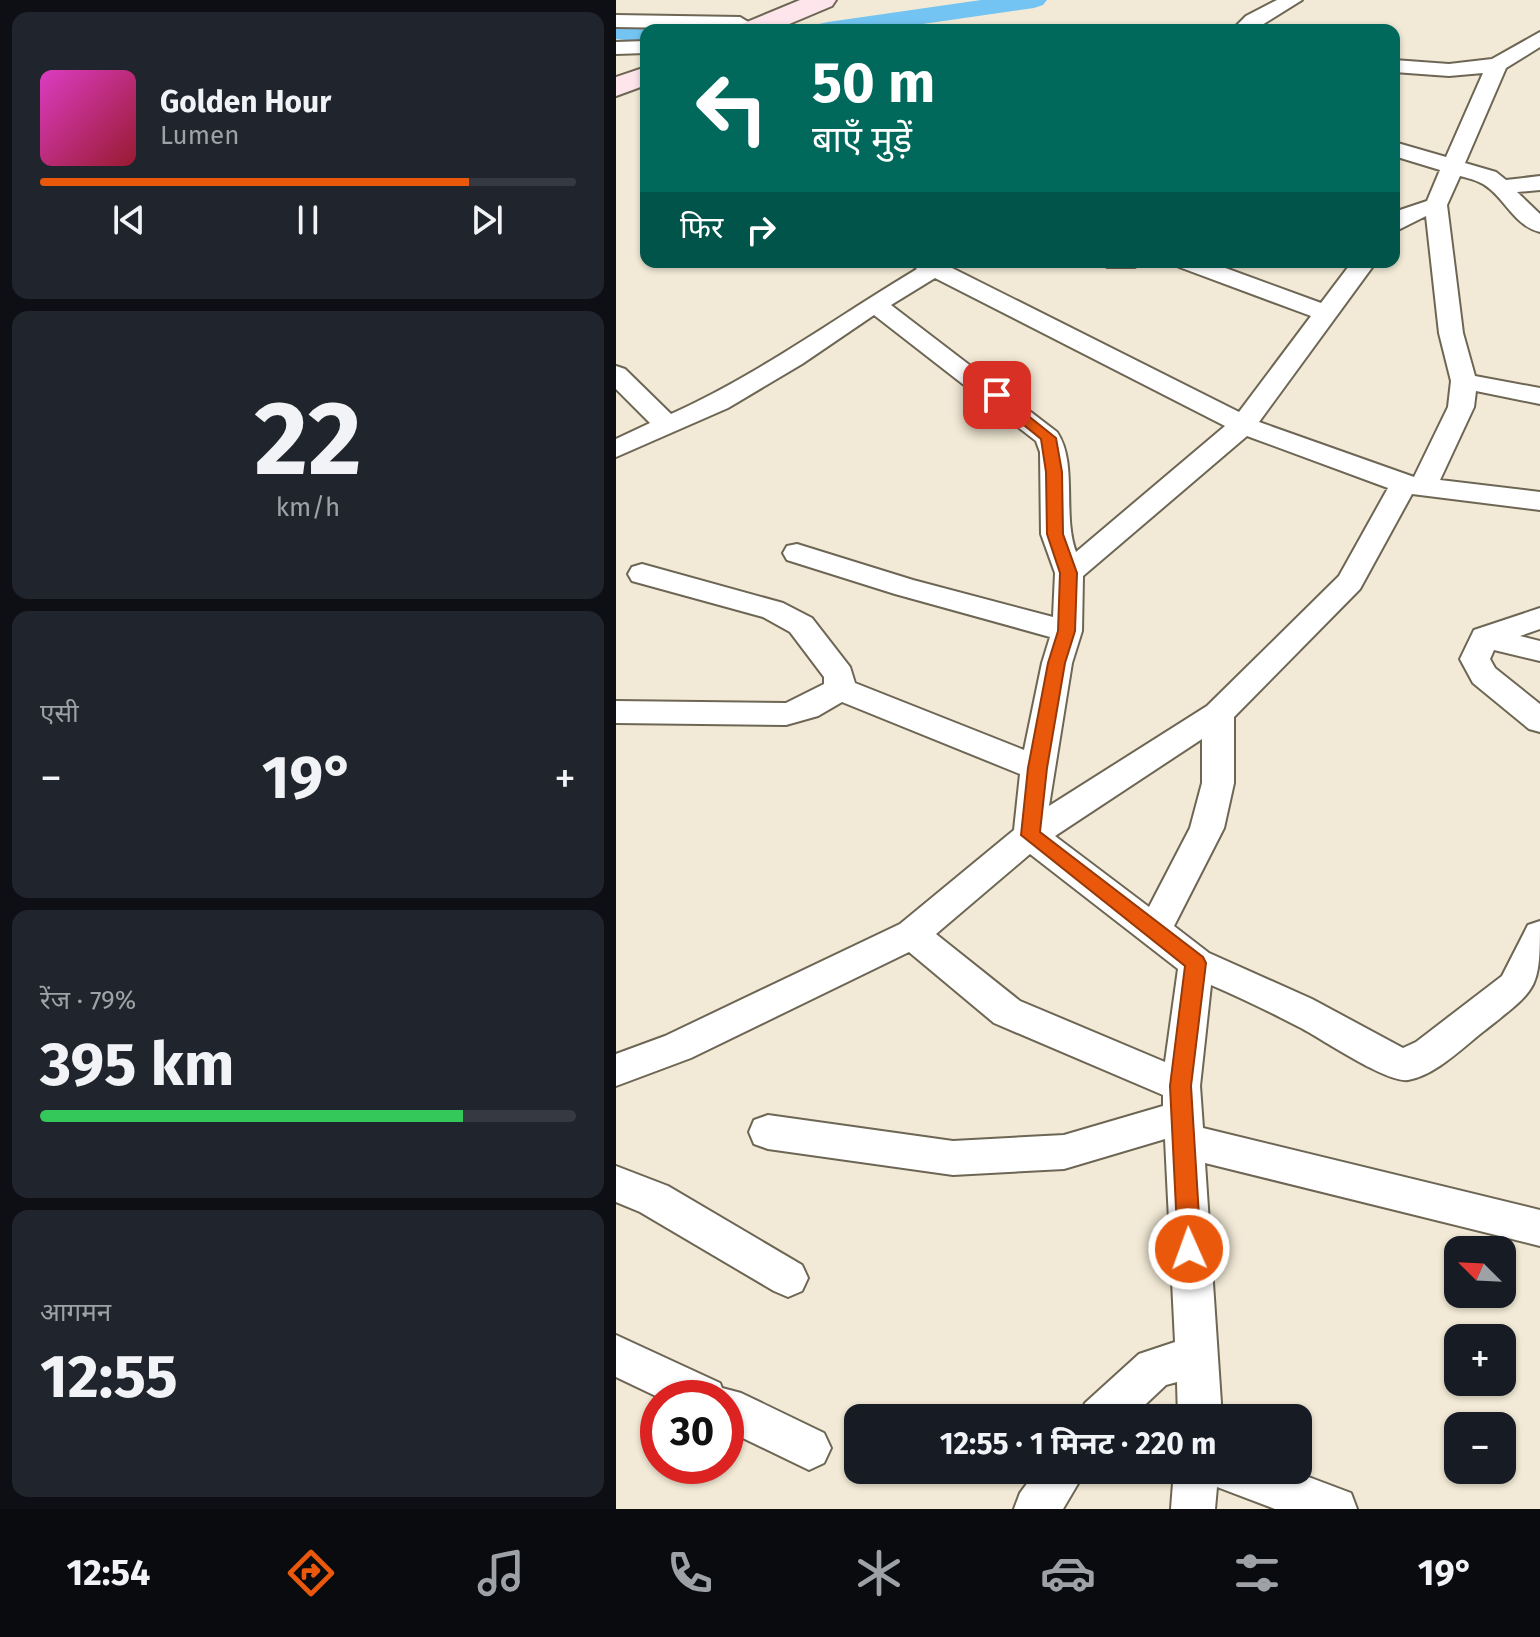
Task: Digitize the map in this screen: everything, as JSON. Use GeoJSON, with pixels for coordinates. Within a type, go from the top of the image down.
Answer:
{"type":"FeatureCollection","features":[{"type":"Feature","properties":{"kind":"main road"},"geometry":{"type":"LineString","coordinates":[[748,24],[793,0]]}},
{"type":"Feature","properties":{"kind":"main road"},"geometry":{"type":"LineString","coordinates":[[751,24],[823,0]]}},
{"type":"Feature","properties":{"kind":"main road"},"geometry":{"type":"LineString","coordinates":[[616,74],[640,64]]}},
{"type":"Feature","properties":{"kind":"main road"},"geometry":{"type":"LineString","coordinates":[[616,87],[640,77]]}},
{"type":"Feature","properties":{"kind":"street"},"geometry":{"type":"LineString","coordinates":[[1249,24],[1292,0]]}},
{"type":"Feature","properties":{"kind":"street"},"geometry":{"type":"LineString","coordinates":[[616,21],[679,24]]}},
{"type":"Feature","properties":{"kind":"street"},"geometry":{"type":"LineString","coordinates":[[1400,66],[1449,70],[1497,65],[1540,38]]}},
{"type":"Feature","properties":{"kind":"street"},"geometry":{"type":"LineString","coordinates":[[616,48],[640,47]]}},
{"type":"Feature","properties":{"kind":"street"},"geometry":{"type":"LineString","coordinates":[[616,1070],[678,1047],[912,934],[1030,835],[1218,714],[1350,582],[1461,407],[1464,381],[1451,333],[1436,205],[1497,65]]}},
{"type":"Feature","properties":{"kind":"street"},"geometry":{"type":"LineString","coordinates":[[1400,151],[1488,177],[1502,187],[1513,204],[1540,225]]}},
{"type":"Feature","properties":{"kind":"street"},"geometry":{"type":"LineString","coordinates":[[1502,187],[1540,183]]}},
{"type":"Feature","properties":{"kind":"street"},"geometry":{"type":"LineString","coordinates":[[1400,218],[1436,205]]}},
{"type":"Feature","properties":{"kind":"street"},"geometry":{"type":"LineString","coordinates":[[616,449],[719,402],[781,367],[929,268]]}},
{"type":"Feature","properties":{"kind":"street"},"geometry":{"type":"LineString","coordinates":[[940,268],[1243,425],[1413,486],[1540,501]]}},
{"type":"Feature","properties":{"kind":"street"},"geometry":{"type":"LineString","coordinates":[[1203,268],[1324,312]]}},
{"type":"Feature","properties":{"kind":"street"},"geometry":{"type":"LineString","coordinates":[[1069,573],[1243,425],[1359,268]]}},
{"type":"Feature","properties":{"kind":"street"},"geometry":{"type":"LineString","coordinates":[[875,304],[1021,414],[1048,438],[1054,472],[1055,534],[1069,573],[1067,631],[1057,663],[1037,768],[1030,835]]}},
{"type":"Feature","properties":{"kind":"street"},"geometry":{"type":"LineString","coordinates":[[616,374],[667,425]]}},
{"type":"Feature","properties":{"kind":"street"},"geometry":{"type":"LineString","coordinates":[[1464,381],[1540,396]]}},
{"type":"Feature","properties":{"kind":"street"},"geometry":{"type":"LineString","coordinates":[[797,553],[1067,631]]}},
{"type":"Feature","properties":{"kind":"street"},"geometry":{"type":"LineString","coordinates":[[642,574],[773,610],[801,625],[839,675],[840,689]]}},
{"type":"Feature","properties":{"kind":"street"},"geometry":{"type":"LineString","coordinates":[[1540,618],[1485,637],[1475,659],[1484,675],[1540,721]]}},
{"type":"Feature","properties":{"kind":"street"},"geometry":{"type":"LineString","coordinates":[[1485,637],[1540,651]]}},
{"type":"Feature","properties":{"kind":"street"},"geometry":{"type":"LineString","coordinates":[[840,689],[1037,768]]}},
{"type":"Feature","properties":{"kind":"street"},"geometry":{"type":"LineString","coordinates":[[616,712],[786,714],[807,708],[840,689]]}},
{"type":"Feature","properties":{"kind":"street"},"geometry":{"type":"LineString","coordinates":[[1154,931],[1207,828],[1218,783],[1218,714]]}},
{"type":"Feature","properties":{"kind":"street"},"geometry":{"type":"LineString","coordinates":[[1030,835],[1196,963],[1307,1013],[1347,1034],[1382,1059],[1405,1065],[1429,1053],[1515,986],[1540,935]]}},
{"type":"Feature","properties":{"kind":"street"},"geometry":{"type":"LineString","coordinates":[[912,934],[1007,1012],[1183,1115],[1540,1228]]}},
{"type":"Feature","properties":{"kind":"street"},"geometry":{"type":"LineString","coordinates":[[1196,963],[1183,1115],[1199,1404]]}},
{"type":"Feature","properties":{"kind":"street"},"geometry":{"type":"LineString","coordinates":[[768,1132],[953,1158],[1064,1152],[1183,1115]]}},
{"type":"Feature","properties":{"kind":"street"},"geometry":{"type":"LineString","coordinates":[[616,1184],[654,1199],[788,1278]]}},
{"type":"Feature","properties":{"kind":"street"},"geometry":{"type":"LineString","coordinates":[[616,1355],[668,1380]]}},
{"type":"Feature","properties":{"kind":"street"},"geometry":{"type":"LineString","coordinates":[[1112,1404],[1154,1368],[1196,1356]]}},
{"type":"Feature","properties":{"kind":"street"},"geometry":{"type":"LineString","coordinates":[[744,1417],[809,1448]]}},
{"type":"Feature","properties":{"kind":"street"},"geometry":{"type":"LineString","coordinates":[[1036,1509],[1054,1484]]}},
{"type":"Feature","properties":{"kind":"street"},"geometry":{"type":"LineString","coordinates":[[1193,1509],[1195,1484]]}},
{"type":"Feature","properties":{"kind":"street"},"geometry":{"type":"LineString","coordinates":[[1268,1484],[1335,1509]]}},
{"type":"Feature","properties":{"kind":"waterway"},"geometry":{"type":"LineString","coordinates":[[869,24],[1034,0]]}},
{"type":"Feature","properties":{"kind":"waterway"},"geometry":{"type":"LineString","coordinates":[[616,31],[640,33]]}},
{"type":"Feature","properties":{"kind":"route"},"geometry":{"type":"LineString","coordinates":[[997,395],[1048,438],[1053,452],[1055,534],[1069,573],[1067,631],[1057,663],[1037,768],[1030,835],[1196,963],[1181,1086],[1189,1249]]}}]}
